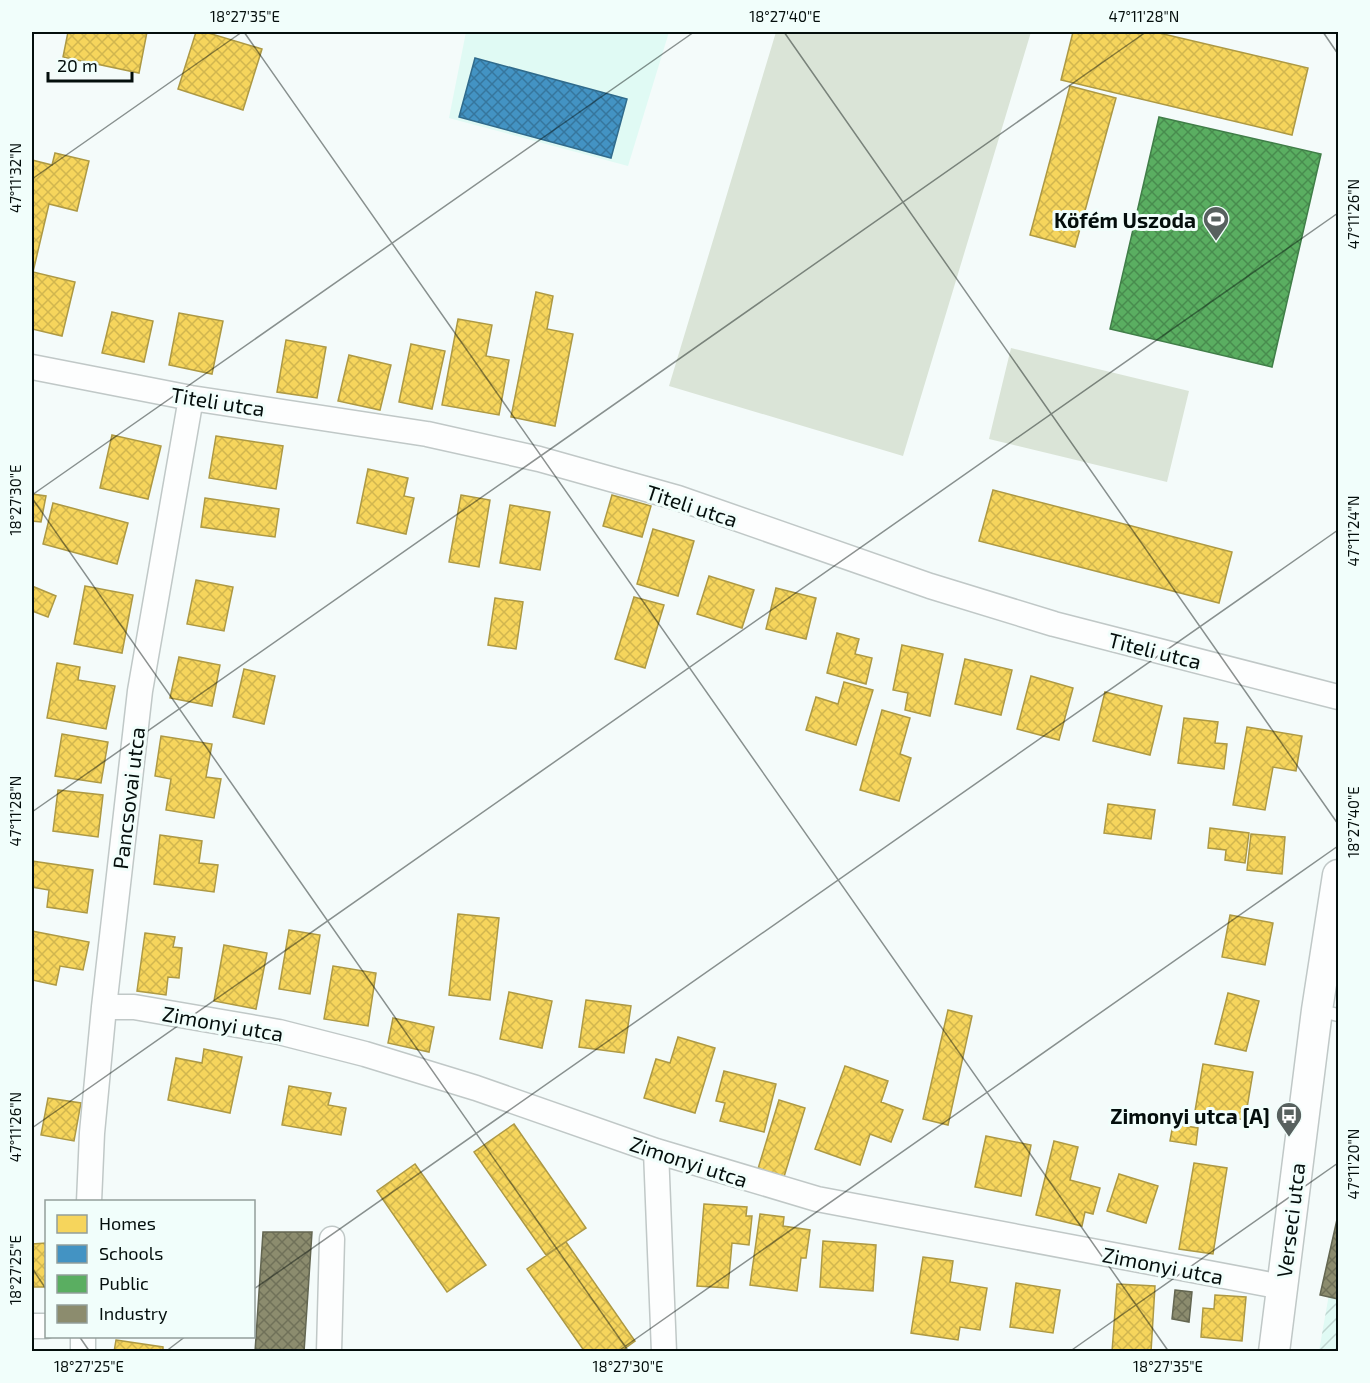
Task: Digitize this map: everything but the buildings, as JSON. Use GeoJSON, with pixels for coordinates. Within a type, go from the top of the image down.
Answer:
{"type":"FeatureCollection","features":[{"type":"Feature","properties":{"kind":"street","name":"Titeli utca"},"geometry":{"type":"LineString","coordinates":[[32,367],[191,398],[427,434],[539,459],[678,498],[919,582],[1054,624],[1338,697]]}},
{"type":"Feature","properties":{"kind":"street","name":"Pancsovai utca"},"geometry":{"type":"LineString","coordinates":[[89,1200],[92,1133],[104,1007],[141,691],[191,398]]}},
{"type":"Feature","properties":{"kind":"street","name":"Verseci utca"},"geometry":{"type":"LineString","coordinates":[[1274,1352],[1282,1287],[1328,1012],[1338,875]]}},
{"type":"Feature","properties":{"kind":"street","name":"Zimonyi utca"},"geometry":{"type":"LineString","coordinates":[[104,1007],[134,1007],[279,1032],[312,1040],[476,1088],[656,1151],[817,1199],[1282,1287]]}},
{"type":"Feature","properties":{"kind":"street"},"geometry":{"type":"LineString","coordinates":[[656,1151],[664,1352]]}},
{"type":"Feature","properties":{"kind":"street"},"geometry":{"type":"LineString","coordinates":[[329,1352],[332,1239]]}},
{"type":"Feature","properties":{"kind":"shaded area"},"geometry":{"type":"Polygon","coordinates":[[[466,32],[669,32],[628,166],[449,118],[466,32]]]}},
{"type":"Feature","properties":{"kind":"shaded area"},"geometry":{"type":"Polygon","coordinates":[[[776,32],[1031,32],[903,456],[669,386],[776,32]]]}},
{"type":"Feature","properties":{"kind":"shaded area"},"geometry":{"type":"Polygon","coordinates":[[[1011,348],[1189,391],[1167,482],[989,439],[1011,348]]]}},
{"type":"Feature","properties":{"kind":"shaded area"},"geometry":{"type":"Polygon","coordinates":[[[1338,1243],[1338,1351],[1319,1351],[1338,1243]]]}},
{"type":"Feature","properties":{"kind":"place","name":"Köfém Uszoda"},"geometry":{"type":"Point","coordinates":[1216,242]}},
{"type":"Feature","properties":{"kind":"place","name":"Zimonyi utca [A]"},"geometry":{"type":"Point","coordinates":[1289,1138]}}]}
